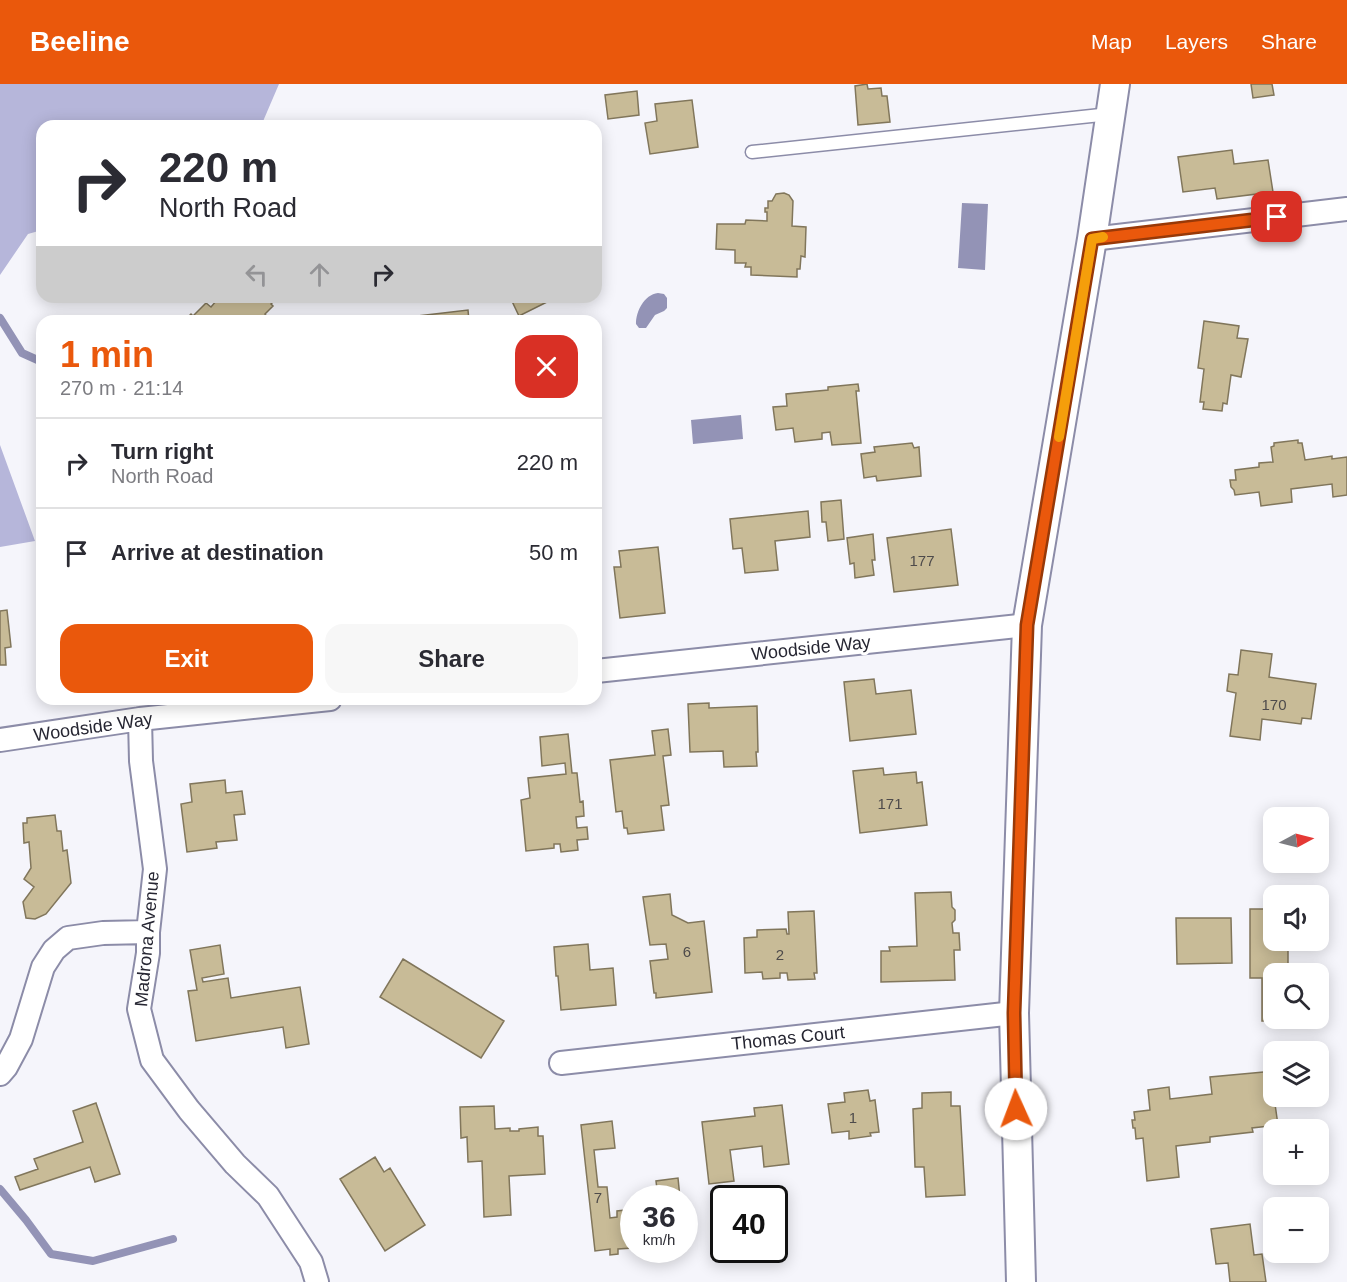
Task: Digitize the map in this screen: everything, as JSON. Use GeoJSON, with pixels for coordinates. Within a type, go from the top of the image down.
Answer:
{"type":"FeatureCollection","features":[{"type":"Feature","properties":{"kind":"street"},"geometry":{"type":"LineString","coordinates":[[1021,1282],[1014,1013],[1027,625],[1092,239],[1115,84]]}},
{"type":"Feature","properties":{"kind":"street"},"geometry":{"type":"LineString","coordinates":[[1092,239],[1347,209]]}},
{"type":"Feature","properties":{"kind":"street","name":"Woodside Way"},"geometry":{"type":"LineString","coordinates":[[602,670],[1027,625]]}},
{"type":"Feature","properties":{"kind":"street","name":"Woodside Way"},"geometry":{"type":"LineString","coordinates":[[0,740],[140,719],[273,705]]}},
{"type":"Feature","properties":{"kind":"street","name":"Madrona Avenue"},"geometry":{"type":"LineString","coordinates":[[140,719],[141,761],[155,869],[148,953],[139,1009],[152,1060],[189,1110],[235,1164],[268,1196],[311,1262],[317,1282]]}},
{"type":"Feature","properties":{"kind":"street"},"geometry":{"type":"LineString","coordinates":[[0,1074],[21,1039],[43,967],[54,950],[68,938],[103,933],[148,932]]}},
{"type":"Feature","properties":{"kind":"street","name":"Thomas Court"},"geometry":{"type":"LineString","coordinates":[[561,1063],[1014,1013]]}},
{"type":"Feature","properties":{"kind":"lane"},"geometry":{"type":"LineString","coordinates":[[752,152],[1112,114]]}},
{"type":"Feature","properties":{"kind":"shaded area"},"geometry":{"type":"Polygon","coordinates":[[[0,84],[279,84],[264,120],[36,120],[36,232],[28,234],[0,275],[0,84]]]}},
{"type":"Feature","properties":{"kind":"shaded area"},"geometry":{"type":"Polygon","coordinates":[[[962,203],[988,204],[985,270],[958,268],[962,203]]]}},
{"type":"Feature","properties":{"kind":"shaded area"},"geometry":{"type":"Polygon","coordinates":[[[658,293],[664,294],[667,298],[667,308],[655,315],[646,328],[639,328],[636,319],[639,309],[645,300],[658,293]]]}},
{"type":"Feature","properties":{"kind":"shaded area"},"geometry":{"type":"Polygon","coordinates":[[[741,415],[743,439],[693,444],[691,420],[741,415]]]}},
{"type":"Feature","properties":{"kind":"shaded area"},"geometry":{"type":"Polygon","coordinates":[[[0,445],[35,541],[0,547],[0,445]]]}},
{"type":"Feature","properties":{"kind":"building"},"geometry":{"type":"Polygon","coordinates":[[[867,84],[868,89],[881,88],[882,96],[887,96],[890,122],[858,125],[855,86],[867,84]]]}},
{"type":"Feature","properties":{"kind":"building"},"geometry":{"type":"Polygon","coordinates":[[[1251,84],[1272,84],[1274,95],[1253,98],[1251,84]]]}},
{"type":"Feature","properties":{"kind":"building"},"geometry":{"type":"Polygon","coordinates":[[[637,91],[639,115],[608,119],[605,95],[637,91]]]}},
{"type":"Feature","properties":{"kind":"building"},"geometry":{"type":"Polygon","coordinates":[[[692,100],[698,147],[650,154],[645,123],[657,121],[655,104],[692,100]]]}},
{"type":"Feature","properties":{"kind":"building"},"geometry":{"type":"Polygon","coordinates":[[[1232,150],[1234,164],[1268,160],[1273,192],[1217,199],[1215,188],[1183,192],[1178,157],[1232,150]]]}},
{"type":"Feature","properties":{"kind":"building"},"geometry":{"type":"Polygon","coordinates":[[[776,194],[789,195],[793,201],[792,226],[806,227],[805,257],[801,256],[797,277],[751,275],[751,267],[745,267],[746,263],[735,263],[735,250],[716,249],[717,224],[745,224],[746,220],[767,221],[765,208],[768,208],[768,201],[772,201],[776,194]]]}},
{"type":"Feature","properties":{"kind":"building"},"geometry":{"type":"Polygon","coordinates":[[[206,303],[211,307],[214,303],[272,303],[273,306],[266,315],[194,315],[206,303]]]}},
{"type":"Feature","properties":{"kind":"building"},"geometry":{"type":"Polygon","coordinates":[[[513,303],[545,303],[521,315],[519,315],[513,303]]]}},
{"type":"Feature","properties":{"kind":"building"},"geometry":{"type":"Polygon","coordinates":[[[468,310],[468,315],[426,315],[468,310]]]}},
{"type":"Feature","properties":{"kind":"building"},"geometry":{"type":"Polygon","coordinates":[[[1204,321],[1239,326],[1237,338],[1248,339],[1241,377],[1231,375],[1227,404],[1223,403],[1222,411],[1203,409],[1204,402],[1200,402],[1204,369],[1198,368],[1204,321]]]}},
{"type":"Feature","properties":{"kind":"building"},"geometry":{"type":"Polygon","coordinates":[[[858,384],[859,391],[856,391],[861,443],[832,445],[830,432],[822,433],[822,439],[795,442],[793,428],[776,430],[773,407],[787,406],[786,394],[828,390],[828,387],[858,384]]]}},
{"type":"Feature","properties":{"kind":"building"},"geometry":{"type":"Polygon","coordinates":[[[1298,440],[1298,443],[1302,443],[1305,460],[1332,456],[1332,459],[1347,457],[1347,495],[1333,497],[1332,484],[1291,489],[1292,502],[1261,506],[1259,492],[1235,495],[1230,480],[1236,480],[1235,470],[1259,467],[1259,463],[1273,462],[1271,447],[1274,443],[1298,440]]]}},
{"type":"Feature","properties":{"kind":"building"},"geometry":{"type":"Polygon","coordinates":[[[912,443],[914,448],[919,447],[921,476],[877,481],[876,476],[864,478],[861,454],[875,452],[874,447],[912,443]]]}},
{"type":"Feature","properties":{"kind":"building"},"geometry":{"type":"Polygon","coordinates":[[[841,500],[844,539],[828,541],[826,522],[822,522],[821,502],[841,500]]]}},
{"type":"Feature","properties":{"kind":"building"},"geometry":{"type":"Polygon","coordinates":[[[808,511],[810,537],[775,541],[778,570],[745,573],[742,548],[733,549],[730,519],[808,511]]]}},
{"type":"Feature","properties":{"kind":"building"},"geometry":{"type":"Polygon","coordinates":[[[951,529],[958,585],[894,592],[887,538],[951,529]]]}},
{"type":"Feature","properties":{"kind":"building"},"geometry":{"type":"Polygon","coordinates":[[[873,534],[874,575],[855,578],[854,563],[850,564],[847,538],[873,534]]]}},
{"type":"Feature","properties":{"kind":"building"},"geometry":{"type":"Polygon","coordinates":[[[658,547],[665,613],[620,618],[614,567],[621,567],[619,551],[658,547]]]}},
{"type":"Feature","properties":{"kind":"building"},"geometry":{"type":"Polygon","coordinates":[[[7,610],[11,647],[5,648],[6,665],[0,665],[0,611],[7,610]]]}},
{"type":"Feature","properties":{"kind":"building"},"geometry":{"type":"Polygon","coordinates":[[[1241,650],[1272,654],[1269,677],[1316,684],[1311,719],[1302,718],[1301,724],[1262,719],[1260,740],[1230,736],[1236,693],[1227,691],[1229,674],[1238,675],[1241,650]]]}},
{"type":"Feature","properties":{"kind":"building"},"geometry":{"type":"Polygon","coordinates":[[[874,679],[876,694],[911,690],[916,734],[850,741],[844,682],[874,679]]]}},
{"type":"Feature","properties":{"kind":"building"},"geometry":{"type":"Polygon","coordinates":[[[709,703],[709,708],[757,706],[757,766],[724,767],[723,751],[690,752],[688,704],[709,703]]]}},
{"type":"Feature","properties":{"kind":"building"},"geometry":{"type":"Polygon","coordinates":[[[668,729],[671,755],[663,756],[669,805],[661,806],[664,830],[628,834],[627,828],[624,828],[622,811],[616,812],[610,760],[655,755],[652,731],[668,729]]]}},
{"type":"Feature","properties":{"kind":"building"},"geometry":{"type":"Polygon","coordinates":[[[568,734],[572,773],[577,773],[580,802],[583,801],[584,816],[576,817],[577,828],[587,827],[588,839],[577,840],[578,850],[561,852],[560,844],[554,844],[554,848],[526,851],[521,800],[530,798],[528,778],[566,774],[565,763],[542,766],[540,737],[568,734]]]}},
{"type":"Feature","properties":{"kind":"building"},"geometry":{"type":"Polygon","coordinates":[[[883,768],[884,775],[916,772],[917,783],[922,782],[927,825],[860,833],[853,771],[883,768]]]}},
{"type":"Feature","properties":{"kind":"building"},"geometry":{"type":"Polygon","coordinates":[[[225,780],[226,793],[242,791],[245,814],[234,815],[237,840],[216,842],[217,848],[187,852],[181,804],[192,802],[190,784],[225,780]]]}},
{"type":"Feature","properties":{"kind":"building"},"geometry":{"type":"Polygon","coordinates":[[[55,815],[57,831],[61,831],[63,851],[67,850],[71,883],[46,914],[35,919],[26,918],[23,902],[34,887],[24,879],[31,868],[29,842],[24,843],[23,823],[27,823],[27,818],[55,815]]]}},
{"type":"Feature","properties":{"kind":"building"},"geometry":{"type":"Polygon","coordinates":[[[951,892],[952,907],[955,910],[955,920],[952,923],[953,933],[959,933],[960,950],[954,950],[955,980],[881,982],[881,951],[890,951],[889,947],[917,946],[915,893],[951,892]]]}},
{"type":"Feature","properties":{"kind":"building"},"geometry":{"type":"Polygon","coordinates":[[[670,894],[672,915],[688,923],[704,921],[712,992],[656,998],[650,961],[668,959],[666,944],[650,945],[643,897],[670,894]]]}},
{"type":"Feature","properties":{"kind":"building"},"geometry":{"type":"Polygon","coordinates":[[[1250,909],[1263,909],[1263,951],[1288,951],[1288,963],[1263,963],[1263,1021],[1262,978],[1250,978],[1250,909]]]}},
{"type":"Feature","properties":{"kind":"building"},"geometry":{"type":"Polygon","coordinates":[[[814,911],[817,973],[814,973],[815,979],[788,980],[787,973],[780,973],[780,978],[763,979],[762,972],[745,973],[744,938],[757,937],[757,930],[786,929],[789,934],[788,912],[814,911]]]}},
{"type":"Feature","properties":{"kind":"building"},"geometry":{"type":"Polygon","coordinates":[[[1176,918],[1231,918],[1232,963],[1177,964],[1176,918]]]}},
{"type":"Feature","properties":{"kind":"building"},"geometry":{"type":"Polygon","coordinates":[[[588,944],[590,970],[613,968],[616,1005],[561,1010],[554,947],[588,944]]]}},
{"type":"Feature","properties":{"kind":"building"},"geometry":{"type":"Polygon","coordinates":[[[220,945],[224,974],[202,978],[203,982],[228,978],[231,998],[300,987],[309,1044],[286,1048],[283,1027],[196,1041],[188,991],[197,990],[190,950],[220,945]]]}},
{"type":"Feature","properties":{"kind":"building"},"geometry":{"type":"Polygon","coordinates":[[[403,959],[504,1021],[481,1058],[380,997],[403,959]]]}},
{"type":"Feature","properties":{"kind":"building"},"geometry":{"type":"Polygon","coordinates":[[[1263,1072],[1263,1107],[1275,1107],[1277,1119],[1263,1119],[1263,1127],[1252,1128],[1253,1132],[1210,1137],[1210,1142],[1176,1146],[1179,1177],[1147,1181],[1143,1138],[1136,1139],[1132,1120],[1135,1120],[1134,1112],[1150,1110],[1148,1090],[1169,1087],[1170,1099],[1212,1094],[1210,1077],[1263,1072]]]}},
{"type":"Feature","properties":{"kind":"building"},"geometry":{"type":"Polygon","coordinates":[[[868,1090],[870,1101],[875,1100],[879,1132],[870,1133],[871,1136],[849,1139],[849,1131],[832,1133],[828,1104],[845,1102],[844,1093],[868,1090]]]}},
{"type":"Feature","properties":{"kind":"building"},"geometry":{"type":"Polygon","coordinates":[[[951,1092],[951,1106],[960,1106],[965,1195],[926,1197],[924,1167],[915,1167],[913,1109],[922,1108],[922,1093],[951,1092]]]}},
{"type":"Feature","properties":{"kind":"building"},"geometry":{"type":"Polygon","coordinates":[[[96,1103],[120,1174],[95,1182],[90,1167],[20,1190],[15,1177],[38,1169],[34,1159],[83,1142],[73,1111],[96,1103]]]}},
{"type":"Feature","properties":{"kind":"building"},"geometry":{"type":"Polygon","coordinates":[[[782,1105],[789,1164],[764,1167],[762,1146],[730,1150],[734,1181],[709,1184],[702,1122],[755,1116],[754,1108],[782,1105]]]}},
{"type":"Feature","properties":{"kind":"building"},"geometry":{"type":"Polygon","coordinates":[[[494,1106],[495,1129],[510,1128],[510,1131],[519,1131],[519,1129],[538,1127],[538,1136],[543,1136],[545,1174],[509,1176],[511,1215],[484,1217],[482,1161],[468,1162],[467,1137],[461,1138],[460,1107],[494,1106]]]}},
{"type":"Feature","properties":{"kind":"building"},"geometry":{"type":"Polygon","coordinates":[[[612,1121],[615,1148],[594,1150],[598,1187],[607,1187],[610,1218],[617,1217],[617,1211],[620,1211],[618,1254],[610,1255],[610,1249],[595,1251],[581,1125],[612,1121]]]}},
{"type":"Feature","properties":{"kind":"building"},"geometry":{"type":"Polygon","coordinates":[[[375,1157],[384,1172],[390,1168],[425,1225],[385,1251],[340,1179],[375,1157]]]}},
{"type":"Feature","properties":{"kind":"building"},"geometry":{"type":"Polygon","coordinates":[[[678,1178],[679,1185],[656,1185],[656,1181],[678,1178]]]}},
{"type":"Feature","properties":{"kind":"building"},"geometry":{"type":"Polygon","coordinates":[[[1250,1224],[1254,1255],[1262,1254],[1266,1282],[1230,1282],[1228,1263],[1216,1264],[1211,1229],[1250,1224]]]}},
{"type":"Feature","properties":{"kind":"waterway"},"geometry":{"type":"LineString","coordinates":[[0,318],[22,353],[36,359]]}},
{"type":"Feature","properties":{"kind":"waterway"},"geometry":{"type":"LineString","coordinates":[[0,1189],[51,1254],[93,1261],[173,1239]]}},
{"type":"Feature","properties":{"kind":"slow traffic"},"geometry":{"type":"LineString","coordinates":[[1059,437],[1092,239],[1103,237]]}},
{"type":"Feature","properties":{"kind":"route"},"geometry":{"type":"LineString","coordinates":[[1016,1109],[1014,1013],[1027,625],[1092,239],[1277,217]]}}]}
